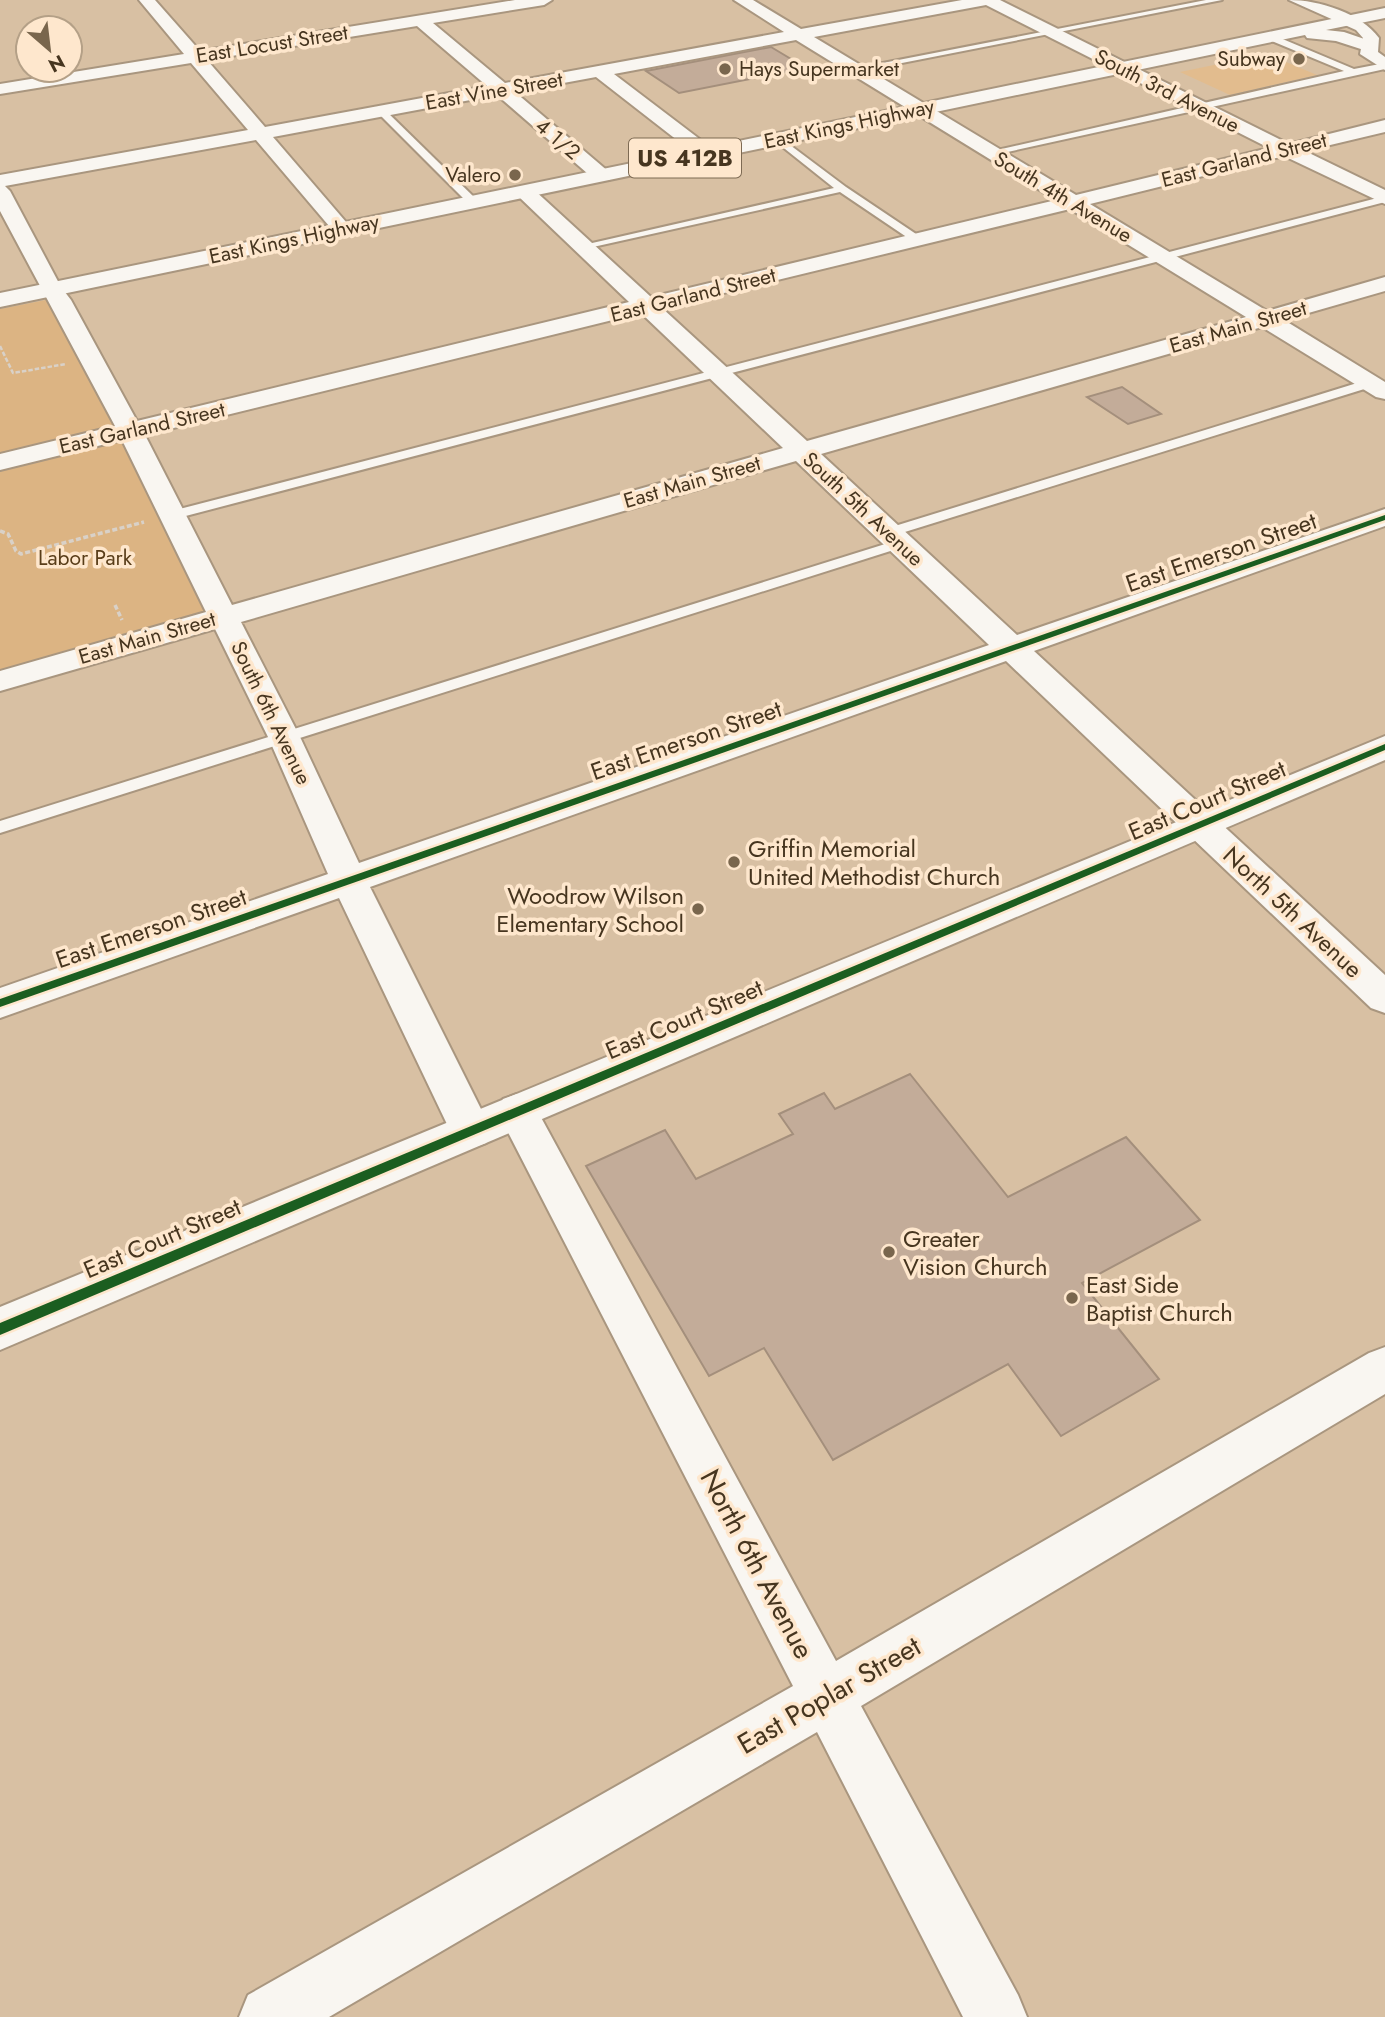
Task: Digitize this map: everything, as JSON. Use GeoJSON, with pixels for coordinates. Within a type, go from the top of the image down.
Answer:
{"type":"FeatureCollection","features":[{"type":"Feature","properties":{"kind":"street"},"geometry":{"type":"LineString","coordinates":[[147,0],[342,229]]}},
{"type":"Feature","properties":{"kind":"street","name":"East Locust Street"},"geometry":{"type":"LineString","coordinates":[[0,89],[544,0]]}},
{"type":"Feature","properties":{"kind":"street","name":"South 4th Avenue"},"geometry":{"type":"LineString","coordinates":[[742,0],[1160,257],[1380,388]]}},
{"type":"Feature","properties":{"kind":"street","name":"East Vine Street"},"geometry":{"type":"LineString","coordinates":[[0,181],[988,0]]}},
{"type":"Feature","properties":{"kind":"street","name":"South 3rd Avenue"},"geometry":{"type":"LineString","coordinates":[[988,0],[1385,199]]}},
{"type":"Feature","properties":{"kind":"street"},"geometry":{"type":"LineString","coordinates":[[1297,0],[1348,20],[1369,33],[1369,54],[1385,65]]}},
{"type":"Feature","properties":{"kind":"street","name":"East Kings Highway"},"geometry":{"type":"LineString","coordinates":[[0,300],[1377,14]]}},
{"type":"Feature","properties":{"kind":"street","name":"4 1/2"},"geometry":{"type":"LineString","coordinates":[[419,19],[602,176]]}},
{"type":"Feature","properties":{"kind":"street"},"geometry":{"type":"LineString","coordinates":[[1278,35],[1338,36],[1370,47]]}},
{"type":"Feature","properties":{"kind":"street"},"geometry":{"type":"LineString","coordinates":[[598,72],[707,154]]}},
{"type":"Feature","properties":{"kind":"street","name":"East Garland Street"},"geometry":{"type":"LineString","coordinates":[[0,462],[1385,126]]}},
{"type":"Feature","properties":{"kind":"street","name":"South 6th Avenue"},"geometry":{"type":"LineString","coordinates":[[0,191],[51,290],[60,300],[130,431],[161,518],[223,616],[285,739],[349,881],[471,1131]]}},
{"type":"Feature","properties":{"kind":"street","name":"South 5th Avenue"},"geometry":{"type":"LineString","coordinates":[[525,192],[1202,825]]}},
{"type":"Feature","properties":{"kind":"street","name":"East Main Street"},"geometry":{"type":"LineString","coordinates":[[0,681],[1385,284]]}},
{"type":"Feature","properties":{"kind":"street","name":"East Emerson Street"},"geometry":{"type":"LineString","coordinates":[[0,1003],[1385,517]]}},
{"type":"Feature","properties":{"kind":"street","name":"East Court Street"},"geometry":{"type":"LineString","coordinates":[[0,1329],[1385,747]]}},
{"type":"Feature","properties":{"kind":"street","name":"North 5th Avenue"},"geometry":{"type":"LineString","coordinates":[[1202,825],[1385,998]]}},
{"type":"Feature","properties":{"kind":"street","name":"North 6th Avenue"},"geometry":{"type":"LineString","coordinates":[[517,1111],[996,2017]]}},
{"type":"Feature","properties":{"kind":"street","name":"East Poplar Street"},"geometry":{"type":"LineString","coordinates":[[270,2017],[827,1696],[1385,1369]]}},
{"type":"Feature","properties":{"kind":"lane"},"geometry":{"type":"LineString","coordinates":[[856,69],[1218,0]]}},
{"type":"Feature","properties":{"kind":"lane"},"geometry":{"type":"LineString","coordinates":[[1278,35],[1353,72]]}},
{"type":"Feature","properties":{"kind":"lane"},"geometry":{"type":"LineString","coordinates":[[989,153],[1385,65]]}},
{"type":"Feature","properties":{"kind":"lane"},"geometry":{"type":"LineString","coordinates":[[382,112],[473,202]]}},
{"type":"Feature","properties":{"kind":"lane"},"geometry":{"type":"LineString","coordinates":[[778,139],[842,189],[915,239]]}},
{"type":"Feature","properties":{"kind":"lane"},"geometry":{"type":"LineString","coordinates":[[584,246],[842,189]]}},
{"type":"Feature","properties":{"kind":"lane"},"geometry":{"type":"LineString","coordinates":[[161,518],[1385,199]]}},
{"type":"Feature","properties":{"kind":"lane"},"geometry":{"type":"LineString","coordinates":[[0,827],[285,739],[893,538],[1380,388]]}},
{"type":"Feature","properties":{"kind":"path"},"geometry":{"type":"LineString","coordinates":[[0,346],[13,373],[70,363]]}},
{"type":"Feature","properties":{"kind":"path"},"geometry":{"type":"LineString","coordinates":[[0,531],[8,534],[16,551],[21,554],[161,518]]}},
{"type":"Feature","properties":{"kind":"path"},"geometry":{"type":"LineString","coordinates":[[115,606],[124,624]]}},
{"type":"Feature","properties":{"kind":"shaded area"},"geometry":{"type":"Polygon","coordinates":[[[1267,54],[1317,75],[1230,95],[1180,72],[1267,54]]]}},
{"type":"Feature","properties":{"kind":"green space","name":"Labor Park"},"geometry":{"type":"Polygon","coordinates":[[[51,299],[206,612],[0,672],[0,309],[51,299]]]}},
{"type":"Feature","properties":{"kind":"building","name":"Hays Supermarket"},"geometry":{"type":"Polygon","coordinates":[[[771,47],[806,68],[679,93],[646,71],[771,47]]]}},
{"type":"Feature","properties":{"kind":"building"},"geometry":{"type":"Polygon","coordinates":[[[1122,387],[1161,414],[1128,424],[1087,397],[1122,387]]]}},
{"type":"Feature","properties":{"kind":"building","name":"Greater Vision Church"},"geometry":{"type":"Polygon","coordinates":[[[910,1074],[1008,1197],[1126,1137],[1200,1220],[1082,1283],[1159,1379],[1061,1436],[1008,1364],[833,1460],[764,1348],[709,1376],[586,1166],[665,1130],[696,1179],[793,1134],[779,1114],[824,1093],[835,1109],[910,1074]]]}},
{"type":"Feature","properties":{"kind":"cycle path"},"geometry":{"type":"LineString","coordinates":[[0,1003],[1385,517]]}},
{"type":"Feature","properties":{"kind":"cycle path"},"geometry":{"type":"LineString","coordinates":[[0,1329],[1385,747]]}},
{"type":"Feature","properties":{"kind":"place","name":"Subway"},"geometry":{"type":"Point","coordinates":[1299,59]}},
{"type":"Feature","properties":{"kind":"place","name":"Hays Supermarket"},"geometry":{"type":"Point","coordinates":[725,69]}},
{"type":"Feature","properties":{"kind":"place","name":"Valero"},"geometry":{"type":"Point","coordinates":[515,175]}},
{"type":"Feature","properties":{"kind":"place","name":"Griffin Memorial United Methodist Church"},"geometry":{"type":"Point","coordinates":[734,862]}},
{"type":"Feature","properties":{"kind":"place","name":"Woodrow Wilson Elementary School"},"geometry":{"type":"Point","coordinates":[698,909]}},
{"type":"Feature","properties":{"kind":"place","name":"Greater Vision Church"},"geometry":{"type":"Point","coordinates":[889,1252]}},
{"type":"Feature","properties":{"kind":"place","name":"East Side Baptist Church"},"geometry":{"type":"Point","coordinates":[1072,1298]}}]}
